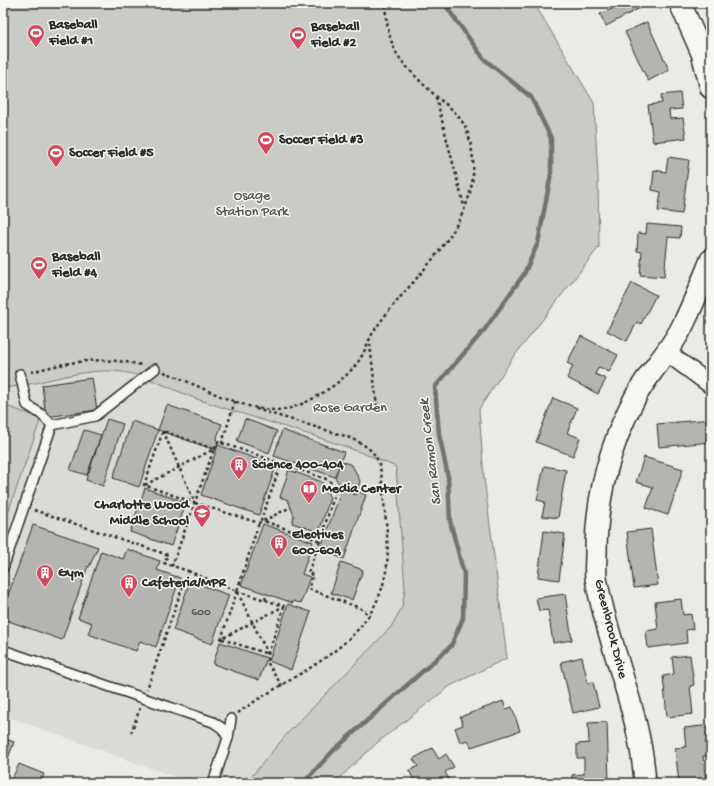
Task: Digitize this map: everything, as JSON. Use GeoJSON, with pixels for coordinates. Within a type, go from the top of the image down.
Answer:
{"type":"FeatureCollection","features":[{"type":"Feature","properties":{"kind":"street"},"geometry":{"type":"LineString","coordinates":[[680,3],[706,51],[711,88]]}},
{"type":"Feature","properties":{"kind":"street","name":"Greenbrook Drive"},"geometry":{"type":"LineString","coordinates":[[645,783],[636,721],[618,667],[596,576],[596,540],[607,464],[619,431],[637,394],[682,328],[711,260]]}},
{"type":"Feature","properties":{"kind":"street"},"geometry":{"type":"LineString","coordinates":[[666,352],[711,385]]}},
{"type":"Feature","properties":{"kind":"lane"},"geometry":{"type":"LineString","coordinates":[[52,425],[95,416],[155,369]]}},
{"type":"Feature","properties":{"kind":"lane"},"geometry":{"type":"LineString","coordinates":[[20,374],[27,405],[41,414],[52,425]]}},
{"type":"Feature","properties":{"kind":"lane"},"geometry":{"type":"LineString","coordinates":[[3,568],[52,425]]}},
{"type":"Feature","properties":{"kind":"lane"},"geometry":{"type":"LineString","coordinates":[[3,650],[213,722],[222,728],[228,738]]}},
{"type":"Feature","properties":{"kind":"lane"},"geometry":{"type":"LineString","coordinates":[[213,783],[228,738],[231,719]]}},
{"type":"Feature","properties":{"kind":"path"},"geometry":{"type":"LineString","coordinates":[[236,402],[266,409],[284,409],[297,406],[335,384],[353,369],[364,356],[375,329],[450,236],[472,192],[473,166],[467,130],[454,112],[409,69],[398,54],[389,33],[385,3]]}},
{"type":"Feature","properties":{"kind":"path"},"geometry":{"type":"LineString","coordinates":[[435,95],[464,207]]}},
{"type":"Feature","properties":{"kind":"path"},"geometry":{"type":"LineString","coordinates":[[370,339],[377,408]]}},
{"type":"Feature","properties":{"kind":"path"},"geometry":{"type":"LineString","coordinates":[[20,374],[65,363],[88,360],[120,360],[155,369],[236,402],[360,442],[376,455],[380,465],[387,530],[387,564],[385,580],[377,602],[351,639],[330,655],[231,719]]}},
{"type":"Feature","properties":{"kind":"path"},"geometry":{"type":"LineString","coordinates":[[222,443],[236,402]]}},
{"type":"Feature","properties":{"kind":"path"},"geometry":{"type":"LineString","coordinates":[[162,431],[214,449]]}},
{"type":"Feature","properties":{"kind":"path"},"geometry":{"type":"LineString","coordinates":[[162,431],[194,503]]}},
{"type":"Feature","properties":{"kind":"path"},"geometry":{"type":"LineString","coordinates":[[144,485],[162,431]]}},
{"type":"Feature","properties":{"kind":"path"},"geometry":{"type":"LineString","coordinates":[[172,566],[218,441],[329,480],[336,490],[308,573],[313,575],[308,589],[360,608],[370,614]]}},
{"type":"Feature","properties":{"kind":"path"},"geometry":{"type":"LineString","coordinates":[[144,485],[214,449]]}},
{"type":"Feature","properties":{"kind":"path"},"geometry":{"type":"LineString","coordinates":[[221,639],[281,464]]}},
{"type":"Feature","properties":{"kind":"path"},"geometry":{"type":"LineString","coordinates":[[144,485],[194,503],[320,541]]}},
{"type":"Feature","properties":{"kind":"path"},"geometry":{"type":"LineString","coordinates":[[24,507],[168,555],[164,563],[237,591],[284,606]]}},
{"type":"Feature","properties":{"kind":"path"},"geometry":{"type":"LineString","coordinates":[[260,522],[291,507]]}},
{"type":"Feature","properties":{"kind":"path"},"geometry":{"type":"LineString","coordinates":[[149,684],[188,571]]}},
{"type":"Feature","properties":{"kind":"path"},"geometry":{"type":"LineString","coordinates":[[237,591],[268,654]]}},
{"type":"Feature","properties":{"kind":"path"},"geometry":{"type":"LineString","coordinates":[[265,600],[267,594]]}},
{"type":"Feature","properties":{"kind":"path"},"geometry":{"type":"LineString","coordinates":[[282,686],[267,662],[268,654],[284,606]]}},
{"type":"Feature","properties":{"kind":"path"},"geometry":{"type":"LineString","coordinates":[[221,639],[284,606]]}},
{"type":"Feature","properties":{"kind":"path"},"geometry":{"type":"LineString","coordinates":[[3,640],[5,633]]}},
{"type":"Feature","properties":{"kind":"path"},"geometry":{"type":"LineString","coordinates":[[221,639],[268,654]]}},
{"type":"Feature","properties":{"kind":"shaded area","name":"Charlotte Wood Middle School"},"geometry":{"type":"Polygon","coordinates":[[[115,371],[149,379],[196,398],[364,452],[396,467],[405,589],[402,607],[391,627],[287,734],[246,783],[192,783],[3,715],[3,388],[16,387],[81,372],[115,371]]]}},
{"type":"Feature","properties":{"kind":"green space","name":"Osage Station Park"},"geometry":{"type":"Polygon","coordinates":[[[3,3],[534,3],[594,103],[598,177],[599,247],[512,359],[479,409],[484,478],[507,658],[450,686],[378,742],[334,783],[246,783],[287,734],[391,627],[402,607],[405,589],[396,467],[347,447],[197,399],[146,378],[125,372],[86,372],[31,384],[3,388],[3,3]]]}},
{"type":"Feature","properties":{"kind":"green space"},"geometry":{"type":"Polygon","coordinates":[[[3,405],[41,418],[3,527],[3,405]]]}},
{"type":"Feature","properties":{"kind":"building"},"geometry":{"type":"Polygon","coordinates":[[[609,3],[640,3],[642,7],[606,26],[600,14],[612,9],[609,3]]]}},
{"type":"Feature","properties":{"kind":"building"},"geometry":{"type":"Polygon","coordinates":[[[647,22],[669,70],[648,81],[625,32],[647,22]]]}},
{"type":"Feature","properties":{"kind":"building"},"geometry":{"type":"Polygon","coordinates":[[[680,93],[682,109],[669,110],[670,119],[683,118],[686,138],[653,142],[648,105],[662,103],[661,95],[680,93]]]}},
{"type":"Feature","properties":{"kind":"building"},"geometry":{"type":"Polygon","coordinates":[[[668,157],[689,160],[682,214],[658,211],[661,192],[652,190],[654,170],[666,172],[668,157]]]}},
{"type":"Feature","properties":{"kind":"building"},"geometry":{"type":"Polygon","coordinates":[[[647,224],[681,227],[680,238],[668,237],[664,277],[640,275],[642,252],[637,251],[638,233],[646,234],[647,224]]]}},
{"type":"Feature","properties":{"kind":"building"},"geometry":{"type":"Polygon","coordinates":[[[632,283],[656,295],[641,324],[637,322],[627,341],[607,331],[632,283]]]}},
{"type":"Feature","properties":{"kind":"building"},"geometry":{"type":"Polygon","coordinates":[[[581,336],[618,355],[609,372],[599,367],[595,374],[606,379],[598,394],[567,378],[573,366],[567,363],[581,336]]]}},
{"type":"Feature","properties":{"kind":"building"},"geometry":{"type":"Polygon","coordinates":[[[92,378],[97,410],[46,417],[42,385],[92,378]]]}},
{"type":"Feature","properties":{"kind":"building"},"geometry":{"type":"Polygon","coordinates":[[[553,398],[577,408],[567,433],[580,438],[573,456],[536,442],[553,398]]]}},
{"type":"Feature","properties":{"kind":"building"},"geometry":{"type":"Polygon","coordinates":[[[167,405],[222,424],[216,440],[219,441],[215,450],[158,430],[167,405]]]}},
{"type":"Feature","properties":{"kind":"building"},"geometry":{"type":"Polygon","coordinates":[[[107,419],[123,424],[103,486],[86,480],[107,419]]]}},
{"type":"Feature","properties":{"kind":"building"},"geometry":{"type":"Polygon","coordinates":[[[245,419],[277,431],[269,453],[237,441],[245,419]]]}},
{"type":"Feature","properties":{"kind":"building"},"geometry":{"type":"Polygon","coordinates":[[[711,419],[711,442],[659,447],[657,424],[711,419]]]}},
{"type":"Feature","properties":{"kind":"building"},"geometry":{"type":"Polygon","coordinates":[[[132,421],[158,430],[139,487],[113,478],[132,421]]]}},
{"type":"Feature","properties":{"kind":"building"},"geometry":{"type":"Polygon","coordinates":[[[84,430],[101,435],[87,475],[70,470],[84,430]]]}},
{"type":"Feature","properties":{"kind":"building"},"geometry":{"type":"Polygon","coordinates":[[[282,430],[344,452],[335,477],[274,456],[282,430]]]}},
{"type":"Feature","properties":{"kind":"building","name":"Science 400-404"},"geometry":{"type":"Polygon","coordinates":[[[218,445],[276,466],[259,515],[201,495],[218,445]]]}},
{"type":"Feature","properties":{"kind":"building"},"geometry":{"type":"Polygon","coordinates":[[[644,457],[683,469],[668,515],[646,508],[653,487],[636,482],[644,457]]]}},
{"type":"Feature","properties":{"kind":"building"},"geometry":{"type":"Polygon","coordinates":[[[341,461],[352,465],[360,481],[356,495],[342,489],[335,477],[341,461]]]}},
{"type":"Feature","properties":{"kind":"building"},"geometry":{"type":"Polygon","coordinates":[[[544,466],[566,470],[558,518],[542,516],[545,502],[537,500],[544,466]]]}},
{"type":"Feature","properties":{"kind":"building","name":"Media Center"},"geometry":{"type":"Polygon","coordinates":[[[289,470],[322,482],[330,498],[319,532],[292,523],[294,516],[288,500],[280,497],[289,470]]]}},
{"type":"Feature","properties":{"kind":"building"},"geometry":{"type":"Polygon","coordinates":[[[145,488],[186,503],[171,546],[130,532],[145,488]]]}},
{"type":"Feature","properties":{"kind":"building"},"geometry":{"type":"Polygon","coordinates":[[[342,489],[356,495],[357,491],[366,495],[344,559],[320,550],[342,489]]]}},
{"type":"Feature","properties":{"kind":"building","name":"Electives 600-604"},"geometry":{"type":"Polygon","coordinates":[[[263,524],[313,542],[302,574],[310,577],[301,603],[293,601],[293,603],[241,585],[263,524]]]}},
{"type":"Feature","properties":{"kind":"building","name":"Gym"},"geometry":{"type":"Polygon","coordinates":[[[33,525],[98,547],[89,567],[88,566],[62,640],[3,619],[3,609],[33,525]]]}},
{"type":"Feature","properties":{"kind":"building"},"geometry":{"type":"Polygon","coordinates":[[[651,529],[658,585],[634,588],[627,532],[651,529]]]}},
{"type":"Feature","properties":{"kind":"building"},"geometry":{"type":"Polygon","coordinates":[[[544,531],[565,534],[559,580],[538,577],[544,531]]]}},
{"type":"Feature","properties":{"kind":"building","name":"Cafeteria/MPR"},"geometry":{"type":"Polygon","coordinates":[[[127,549],[160,561],[157,570],[180,578],[156,647],[140,641],[136,651],[88,634],[92,623],[78,618],[101,551],[123,559],[127,549]]]}},
{"type":"Feature","properties":{"kind":"building"},"geometry":{"type":"Polygon","coordinates":[[[341,562],[363,570],[352,600],[331,593],[341,562]]]}},
{"type":"Feature","properties":{"kind":"building"},"geometry":{"type":"Polygon","coordinates":[[[190,581],[229,595],[212,644],[173,630],[190,581]]]}},
{"type":"Feature","properties":{"kind":"building"},"geometry":{"type":"Polygon","coordinates":[[[565,594],[572,640],[553,643],[548,610],[539,611],[536,598],[565,594]]]}},
{"type":"Feature","properties":{"kind":"building"},"geometry":{"type":"Polygon","coordinates":[[[681,599],[683,615],[691,614],[693,629],[686,630],[687,643],[648,648],[646,631],[658,629],[655,602],[681,599]]]}},
{"type":"Feature","properties":{"kind":"building"},"geometry":{"type":"Polygon","coordinates":[[[288,604],[311,612],[291,670],[269,661],[288,604]]]}},
{"type":"Feature","properties":{"kind":"building"},"geometry":{"type":"Polygon","coordinates":[[[220,642],[267,658],[259,680],[213,664],[220,642]]]}},
{"type":"Feature","properties":{"kind":"building"},"geometry":{"type":"Polygon","coordinates":[[[690,655],[694,685],[690,686],[693,714],[667,717],[663,676],[674,674],[672,657],[690,655]]]}},
{"type":"Feature","properties":{"kind":"building"},"geometry":{"type":"Polygon","coordinates":[[[582,657],[588,683],[593,682],[599,707],[573,713],[561,662],[582,657]]]}},
{"type":"Feature","properties":{"kind":"building"},"geometry":{"type":"Polygon","coordinates":[[[503,701],[506,709],[512,707],[520,731],[471,747],[468,740],[460,742],[455,728],[463,725],[460,717],[503,701]]]}},
{"type":"Feature","properties":{"kind":"building"},"geometry":{"type":"Polygon","coordinates":[[[607,722],[609,783],[572,783],[572,775],[584,774],[584,758],[577,758],[577,744],[589,743],[588,723],[607,722]]]}},
{"type":"Feature","properties":{"kind":"building"},"geometry":{"type":"Polygon","coordinates":[[[710,725],[711,742],[708,743],[710,756],[703,756],[706,783],[679,783],[675,748],[686,747],[684,728],[710,725]]]}},
{"type":"Feature","properties":{"kind":"building"},"geometry":{"type":"Polygon","coordinates":[[[3,738],[14,742],[3,772],[3,738]]]}},
{"type":"Feature","properties":{"kind":"building"},"geometry":{"type":"Polygon","coordinates":[[[432,748],[439,759],[446,754],[454,767],[445,772],[451,783],[416,783],[409,771],[418,766],[413,759],[432,748]]]}},
{"type":"Feature","properties":{"kind":"building"},"geometry":{"type":"Polygon","coordinates":[[[19,764],[44,774],[42,779],[50,783],[10,783],[19,764]]]}},
{"type":"Feature","properties":{"kind":"waterway","name":"San Ramon Creek"},"geometry":{"type":"LineString","coordinates":[[303,783],[334,750],[451,646],[463,618],[464,574],[450,521],[448,477],[439,434],[435,387],[485,329],[524,274],[538,243],[551,174],[551,138],[531,97],[484,59],[448,9],[446,3]]}},
{"type":"Feature","properties":{"kind":"place","name":"Baseball Field #1"},"geometry":{"type":"Point","coordinates":[36,48]}},
{"type":"Feature","properties":{"kind":"place","name":"Baseball Field #2"},"geometry":{"type":"Point","coordinates":[298,50]}},
{"type":"Feature","properties":{"kind":"place","name":"Soccer Field #3"},"geometry":{"type":"Point","coordinates":[266,155]}},
{"type":"Feature","properties":{"kind":"place","name":"Soccer Field #5"},"geometry":{"type":"Point","coordinates":[56,168]}},
{"type":"Feature","properties":{"kind":"place","name":"Baseball Field #4"},"geometry":{"type":"Point","coordinates":[39,280]}},
{"type":"Feature","properties":{"kind":"place","name":"Science 400-404"},"geometry":{"type":"Point","coordinates":[239,480]}},
{"type":"Feature","properties":{"kind":"place","name":"Media Center"},"geometry":{"type":"Point","coordinates":[309,504]}},
{"type":"Feature","properties":{"kind":"place","name":"Charlotte Wood Middle School"},"geometry":{"type":"Point","coordinates":[202,528]}},
{"type":"Feature","properties":{"kind":"place","name":"Electives 600-604"},"geometry":{"type":"Point","coordinates":[279,558]}},
{"type":"Feature","properties":{"kind":"place","name":"Gym"},"geometry":{"type":"Point","coordinates":[45,588]}},
{"type":"Feature","properties":{"kind":"place","name":"Cafeteria/MPR"},"geometry":{"type":"Point","coordinates":[129,598]}},
{"type":"Feature","properties":{"kind":"park label","name":"Rose Garden"},"geometry":{"type":"Point","coordinates":[350,408]}}]}
